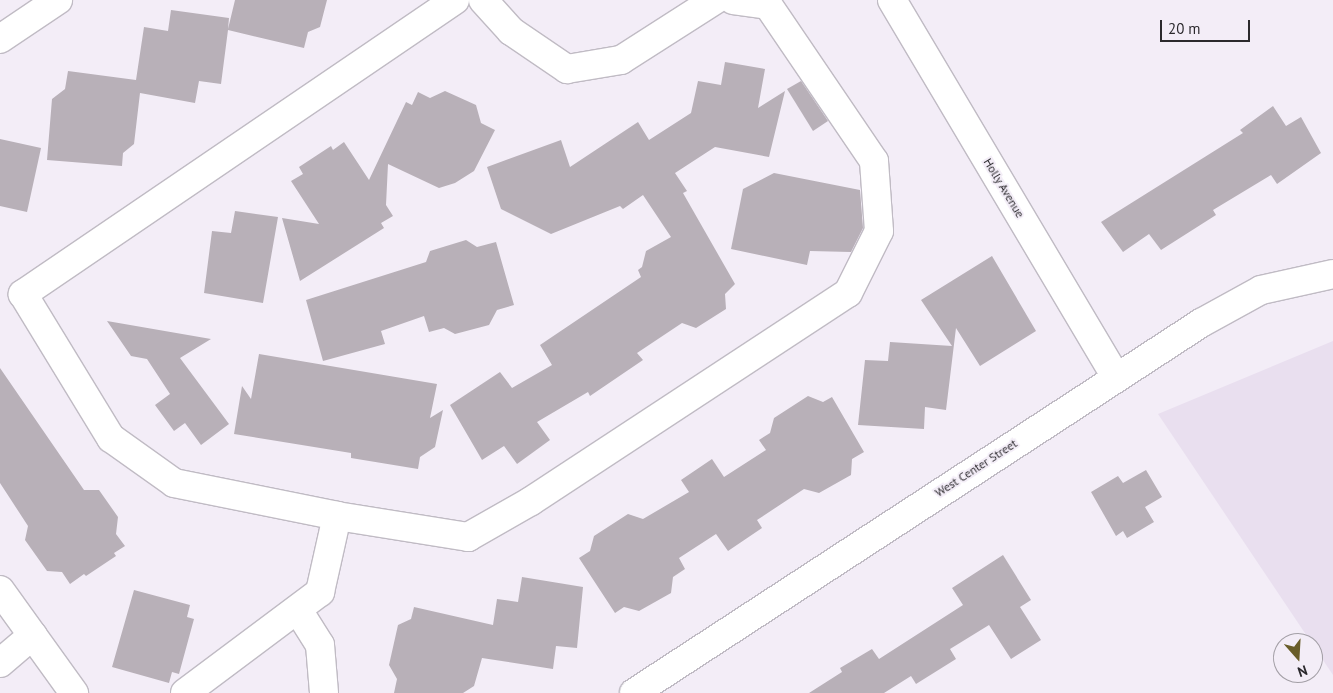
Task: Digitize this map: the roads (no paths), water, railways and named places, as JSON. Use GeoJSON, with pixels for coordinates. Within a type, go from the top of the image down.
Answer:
{"type":"FeatureCollection","features":[{"type":"Feature","properties":{"kind":"street"},"geometry":{"type":"LineString","coordinates":[[0,39],[58,0]]}},
{"type":"Feature","properties":{"kind":"street"},"geometry":{"type":"LineString","coordinates":[[455,0],[23,294],[111,438],[174,483],[337,516],[468,537],[531,501],[848,293],[879,231],[874,162],[768,5],[733,0]]}},
{"type":"Feature","properties":{"kind":"street"},"geometry":{"type":"LineString","coordinates":[[483,0],[511,31],[567,69],[621,60],[715,0]]}},
{"type":"Feature","properties":{"kind":"street","name":"Holly Avenue"},"geometry":{"type":"LineString","coordinates":[[892,0],[1116,377]]}},
{"type":"Feature","properties":{"kind":"street","name":"West Center Street"},"geometry":{"type":"LineString","coordinates":[[634,693],[1201,323],[1261,290],[1333,274]]}},
{"type":"Feature","properties":{"kind":"street"},"geometry":{"type":"LineString","coordinates":[[185,693],[320,592],[337,516]]}},
{"type":"Feature","properties":{"kind":"street"},"geometry":{"type":"LineString","coordinates":[[0,590],[74,693]]}},
{"type":"Feature","properties":{"kind":"street"},"geometry":{"type":"LineString","coordinates":[[298,610],[320,645],[324,693]]}},
{"type":"Feature","properties":{"kind":"street"},"geometry":{"type":"LineString","coordinates":[[0,663],[33,636]]}}]}
